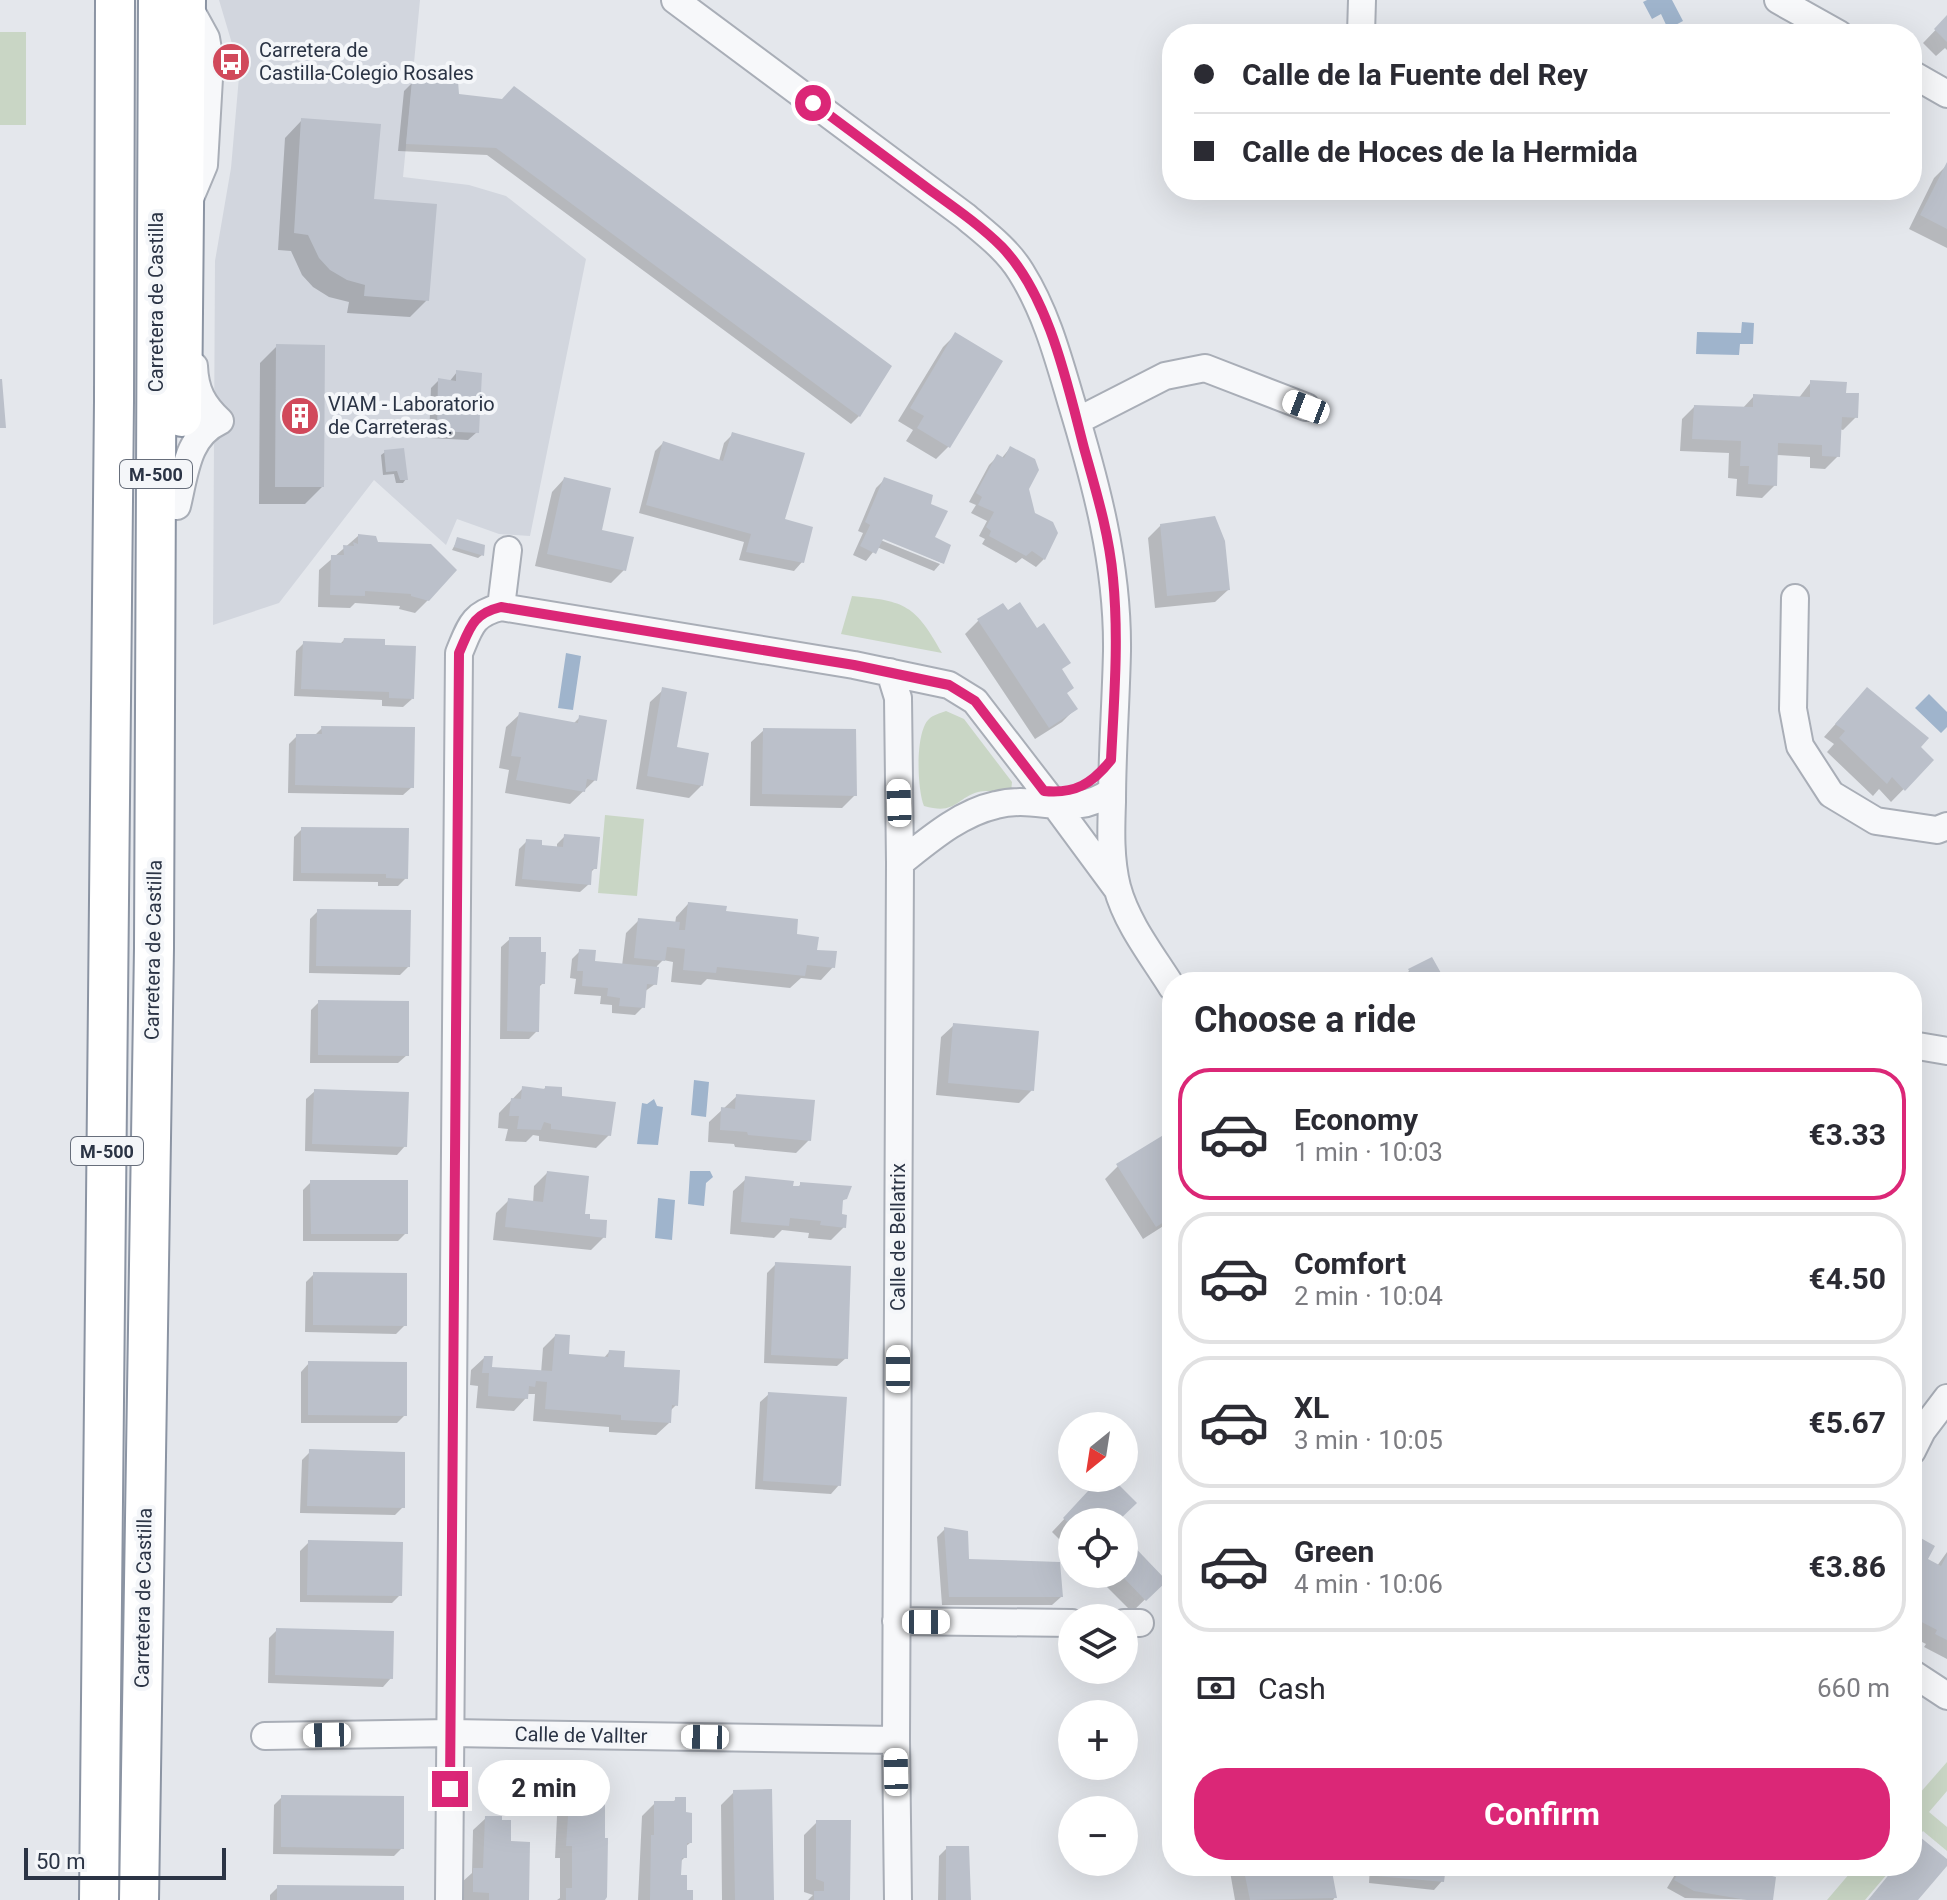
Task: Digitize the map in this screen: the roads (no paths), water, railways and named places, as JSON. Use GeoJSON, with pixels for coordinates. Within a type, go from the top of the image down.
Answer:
{"type":"FeatureCollection","features":[{"type":"Feature","properties":{"kind":"highway","name":"M-500"},"geometry":{"type":"LineString","coordinates":[[94,0],[97,115],[114,401]]}},
{"type":"Feature","properties":{"kind":"highway","name":"Carretera de Castilla"},"geometry":{"type":"LineString","coordinates":[[99,1900],[115,0]]}},
{"type":"Feature","properties":{"kind":"highway","name":"M-500"},"geometry":{"type":"LineString","coordinates":[[154,948],[174,788],[185,211],[177,1]]}},
{"type":"Feature","properties":{"kind":"highway","name":"Carretera de Castilla"},"geometry":{"type":"LineString","coordinates":[[139,1900],[154,948],[177,1]]}},
{"type":"Feature","properties":{"kind":"street"},"geometry":{"type":"LineString","coordinates":[[675,0],[965,216],[1002,247],[1020,270],[1039,306],[1052,336],[1105,523],[1113,577],[1117,650],[1111,760],[1112,861],[1118,890],[1135,929],[1162,972]]}},
{"type":"Feature","properties":{"kind":"street"},"geometry":{"type":"LineString","coordinates":[[1361,24],[1362,0]]}},
{"type":"Feature","properties":{"kind":"street"},"geometry":{"type":"LineString","coordinates":[[1778,0],[1821,24]]}},
{"type":"Feature","properties":{"kind":"street"},"geometry":{"type":"LineString","coordinates":[[1922,80],[1947,94]]}},
{"type":"Feature","properties":{"kind":"street"},"geometry":{"type":"LineString","coordinates":[[1077,421],[1165,376],[1205,368],[1306,407]]}},
{"type":"Feature","properties":{"kind":"street"},"geometry":{"type":"LineString","coordinates":[[501,607],[508,550]]}},
{"type":"Feature","properties":{"kind":"street"},"geometry":{"type":"LineString","coordinates":[[1795,598],[1793,709],[1800,746],[1831,794],[1876,821],[1937,830],[1947,826]]}},
{"type":"Feature","properties":{"kind":"street"},"geometry":{"type":"LineString","coordinates":[[449,1900],[459,653],[475,618],[485,611],[501,607],[890,672],[949,685],[975,701],[1118,890]]}},
{"type":"Feature","properties":{"kind":"street","name":"Calle de Bellatrix"},"geometry":{"type":"LineString","coordinates":[[890,672],[898,698],[900,863],[896,1621],[898,1900]]}},
{"type":"Feature","properties":{"kind":"street"},"geometry":{"type":"LineString","coordinates":[[900,863],[936,835],[984,809],[1050,798],[1087,785],[1111,760]]}},
{"type":"Feature","properties":{"kind":"street"},"geometry":{"type":"LineString","coordinates":[[1050,798],[1075,807],[1112,791]]}},
{"type":"Feature","properties":{"kind":"street"},"geometry":{"type":"LineString","coordinates":[[1922,1047],[1947,1051]]}},
{"type":"Feature","properties":{"kind":"street"},"geometry":{"type":"LineString","coordinates":[[1922,1431],[1947,1398]]}},
{"type":"Feature","properties":{"kind":"street"},"geometry":{"type":"LineString","coordinates":[[896,1621],[1058,1623]]}},
{"type":"Feature","properties":{"kind":"street"},"geometry":{"type":"LineString","coordinates":[[1922,1680],[1947,1696]]}},
{"type":"Feature","properties":{"kind":"street","name":"Calle de Vallter"},"geometry":{"type":"LineString","coordinates":[[265,1736],[451,1733],[896,1740]]}},
{"type":"Feature","properties":{"kind":"water"},"geometry":{"type":"Polygon","coordinates":[[[1672,0],[1683,21],[1666,24],[1661,14],[1652,19],[1643,2],[1672,0]]]}},
{"type":"Feature","properties":{"kind":"water"},"geometry":{"type":"Polygon","coordinates":[[[1742,322],[1754,323],[1753,344],[1740,344],[1739,355],[1696,354],[1697,332],[1741,333],[1742,322]]]}},
{"type":"Feature","properties":{"kind":"water"},"geometry":{"type":"Polygon","coordinates":[[[566,653],[581,656],[573,710],[558,708],[566,653]]]}},
{"type":"Feature","properties":{"kind":"water"},"geometry":{"type":"Polygon","coordinates":[[[1929,694],[1947,712],[1947,727],[1941,733],[1915,708],[1929,694]]]}},
{"type":"Feature","properties":{"kind":"water"},"geometry":{"type":"Polygon","coordinates":[[[694,1080],[709,1082],[706,1117],[691,1115],[694,1080]]]}},
{"type":"Feature","properties":{"kind":"water"},"geometry":{"type":"Polygon","coordinates":[[[654,1099],[657,1106],[663,1107],[658,1145],[637,1144],[642,1103],[647,1104],[654,1099]]]}},
{"type":"Feature","properties":{"kind":"water"},"geometry":{"type":"Polygon","coordinates":[[[690,1171],[710,1171],[713,1177],[706,1183],[704,1206],[688,1204],[690,1171]]]}},
{"type":"Feature","properties":{"kind":"water"},"geometry":{"type":"Polygon","coordinates":[[[658,1198],[675,1200],[672,1240],[655,1238],[658,1198]]]}},
{"type":"Feature","properties":{"kind":"water"},"geometry":{"type":"Polygon","coordinates":[[[558,1760],[586,1761],[589,1770],[584,1775],[558,1775],[558,1760]]]}},
{"type":"Feature","properties":{"kind":"place","name":"Carretera de Castilla-Colegio Rosales"},"geometry":{"type":"Point","coordinates":[231,62]}},
{"type":"Feature","properties":{"kind":"place","name":"VIAM - Laboratorio de Carreteras."},"geometry":{"type":"Point","coordinates":[300,416]}}]}
